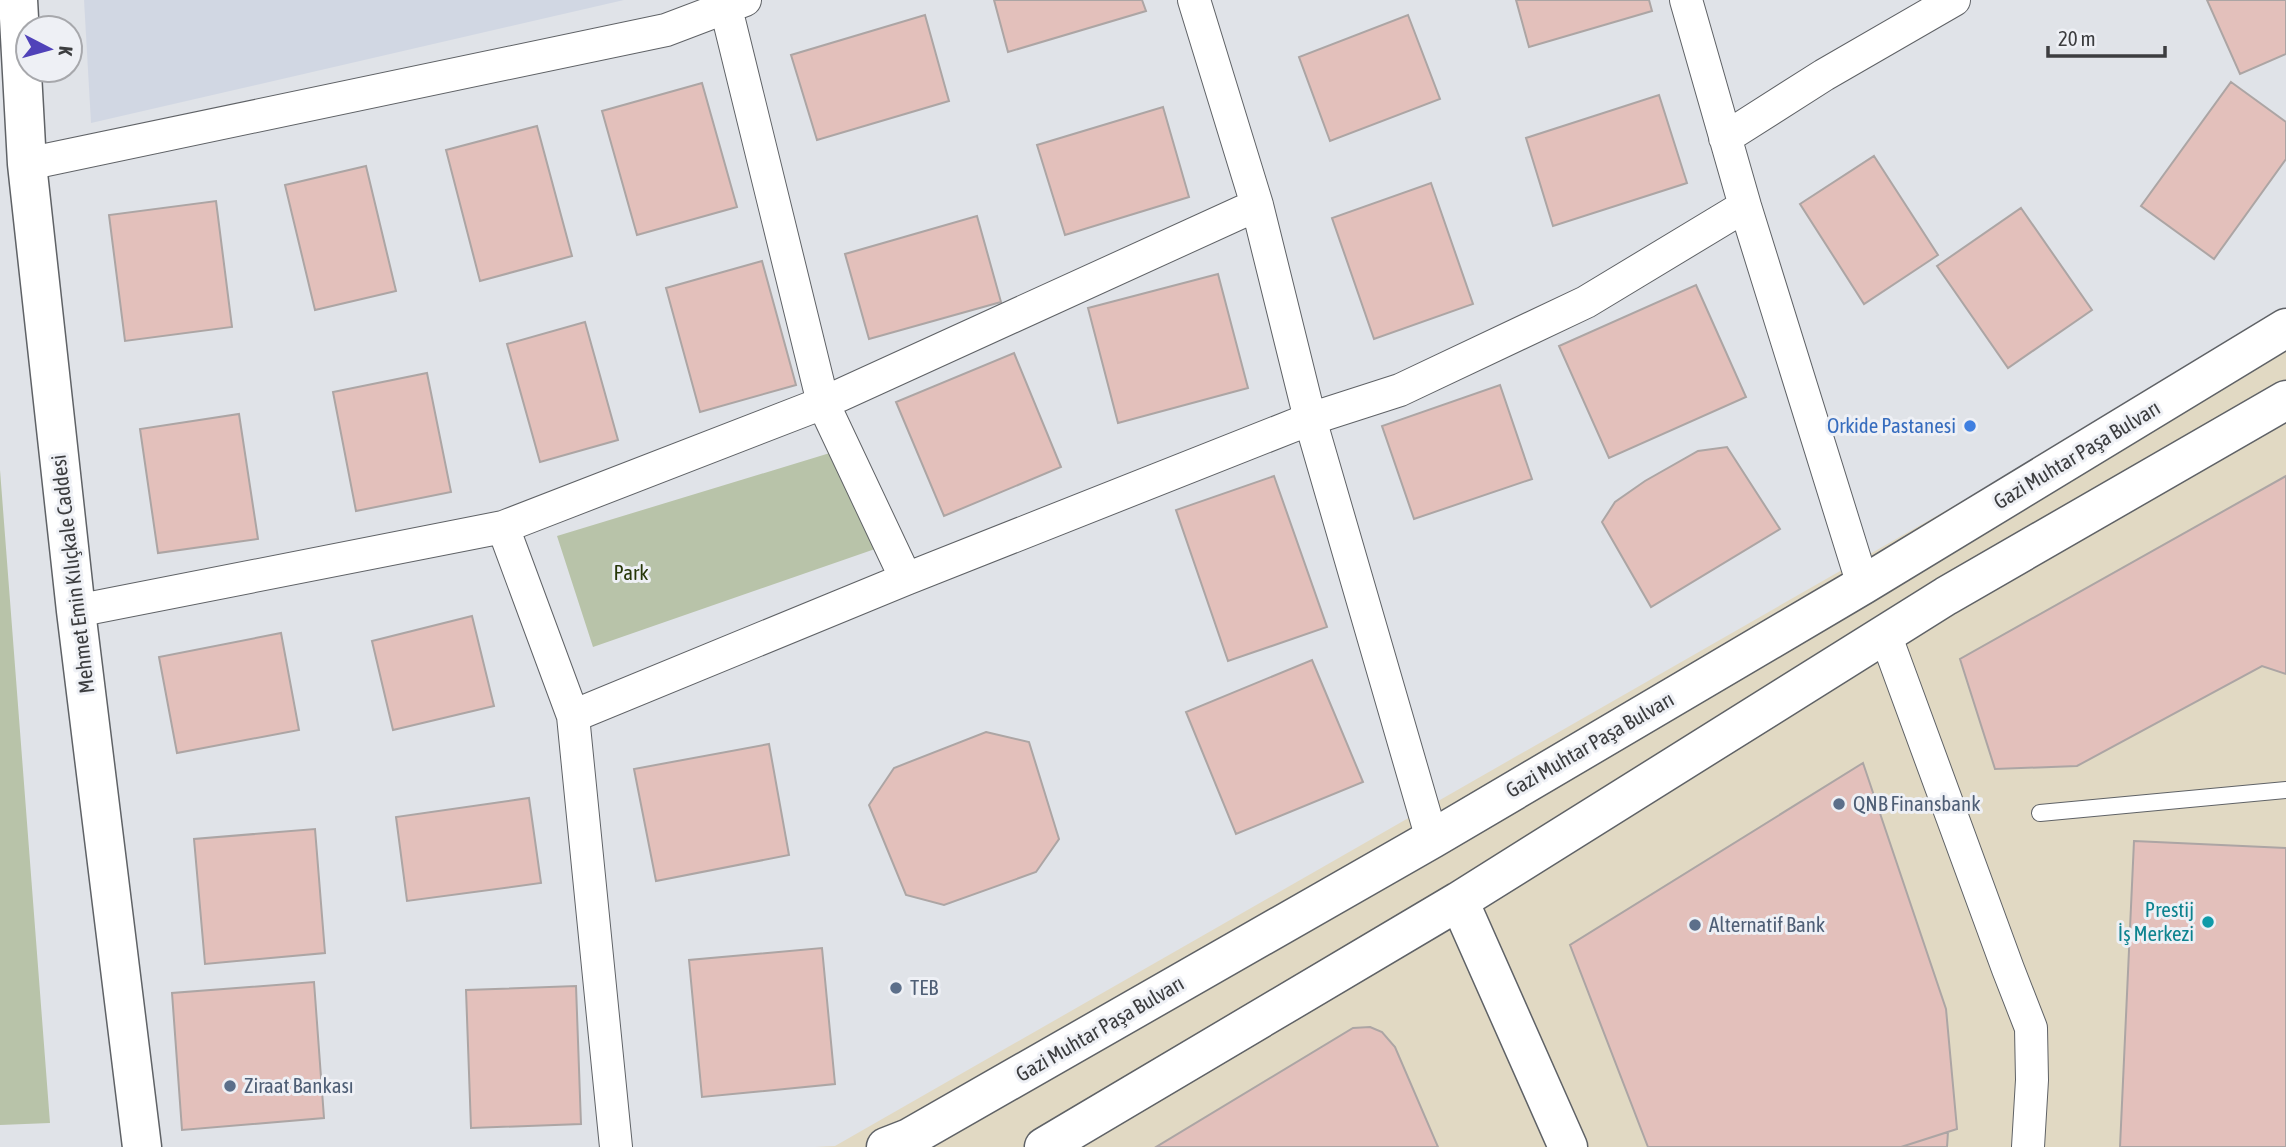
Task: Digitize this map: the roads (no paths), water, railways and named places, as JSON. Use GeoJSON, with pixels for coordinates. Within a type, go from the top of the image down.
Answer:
{"type":"FeatureCollection","features":[{"type":"Feature","properties":{"kind":"main road","name":"Mehmet Emin Kılıçkale Caddesi"},"geometry":{"type":"LineString","coordinates":[[18,0],[27,164],[76,611],[142,1147]]}},
{"type":"Feature","properties":{"kind":"main road","name":"Gazi Muhtar Paşa Bulvarı"},"geometry":{"type":"LineString","coordinates":[[886,1147],[921,1132],[1432,839],[1863,585],[2286,328]]}},
{"type":"Feature","properties":{"kind":"main road"},"geometry":{"type":"LineString","coordinates":[[1044,1147],[1460,901],[1946,596],[2286,400]]}},
{"type":"Feature","properties":{"kind":"main road"},"geometry":{"type":"LineString","coordinates":[[1460,901],[1569,1147]]}},
{"type":"Feature","properties":{"kind":"street"},"geometry":{"type":"LineString","coordinates":[[1194,0],[1257,205],[1310,419],[1432,839]]}},
{"type":"Feature","properties":{"kind":"street"},"geometry":{"type":"LineString","coordinates":[[1686,0],[1745,206],[1863,585]]}},
{"type":"Feature","properties":{"kind":"street"},"geometry":{"type":"LineString","coordinates":[[1725,138],[1824,75],[1954,0]]}},
{"type":"Feature","properties":{"kind":"street"},"geometry":{"type":"LineString","coordinates":[[27,164],[666,30],[732,3],[823,403],[906,579]]}},
{"type":"Feature","properties":{"kind":"street"},"geometry":{"type":"LineString","coordinates":[[76,611],[503,527],[823,403],[1257,205]]}},
{"type":"Feature","properties":{"kind":"street"},"geometry":{"type":"LineString","coordinates":[[573,716],[906,579],[1310,419],[1400,390],[1586,302],[1745,206]]}},
{"type":"Feature","properties":{"kind":"street"},"geometry":{"type":"LineString","coordinates":[[503,527],[573,716],[616,1147]]}},
{"type":"Feature","properties":{"kind":"street"},"geometry":{"type":"LineString","coordinates":[[1885,634],[2031,1028],[2032,1080],[2028,1147]]}},
{"type":"Feature","properties":{"kind":"lane"},"geometry":{"type":"LineString","coordinates":[[2040,813],[2286,790]]}},
{"type":"Feature","properties":{"kind":"place","name":"Orkide Pastanesi"},"geometry":{"type":"Point","coordinates":[1970,426]}},
{"type":"Feature","properties":{"kind":"place","name":"QNB Finansbank"},"geometry":{"type":"Point","coordinates":[1839,804]}},
{"type":"Feature","properties":{"kind":"place","name":"Prestij İş Merkezi"},"geometry":{"type":"Point","coordinates":[2208,922]}},
{"type":"Feature","properties":{"kind":"place","name":"Alternatif Bank"},"geometry":{"type":"Point","coordinates":[1695,925]}},
{"type":"Feature","properties":{"kind":"place","name":"TEB"},"geometry":{"type":"Point","coordinates":[896,988]}},
{"type":"Feature","properties":{"kind":"place","name":"Ziraat Bankası"},"geometry":{"type":"Point","coordinates":[230,1086]}},
{"type":"Feature","properties":{"kind":"park label","name":"Park"},"geometry":{"type":"Point","coordinates":[631,573]}}]}
